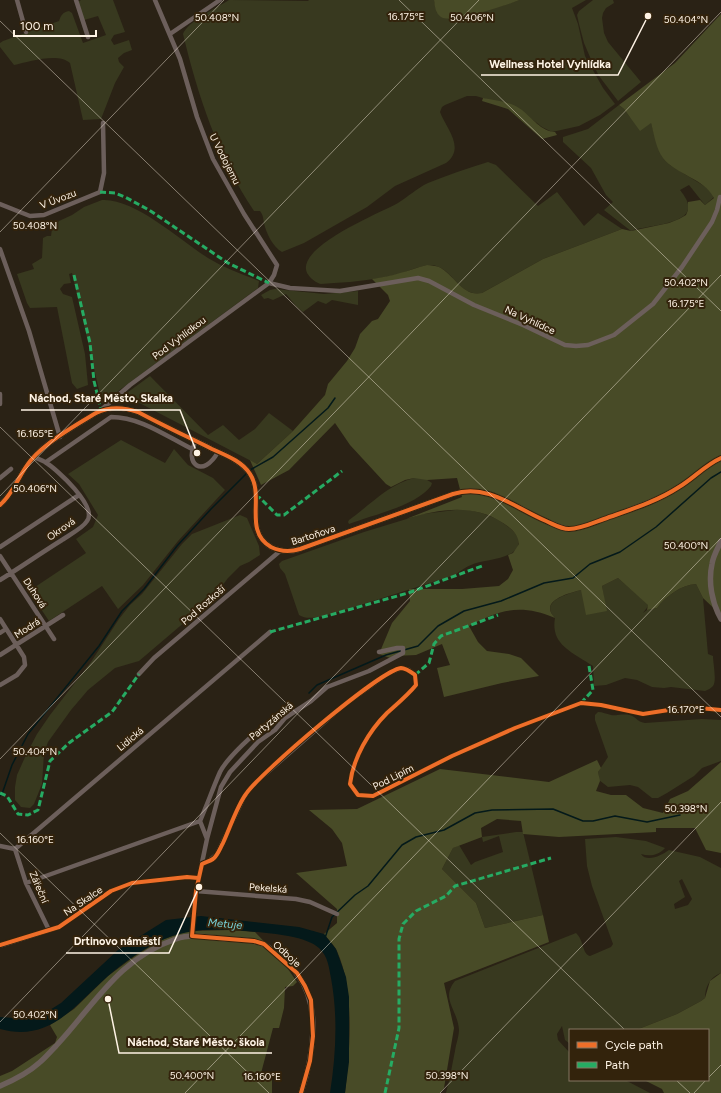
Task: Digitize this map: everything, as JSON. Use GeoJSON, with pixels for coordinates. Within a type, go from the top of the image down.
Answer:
{"type":"FeatureCollection","features":[{"type":"Feature","properties":{"kind":"street"},"geometry":{"type":"LineString","coordinates":[[17,0],[26,32]]}},
{"type":"Feature","properties":{"kind":"street"},"geometry":{"type":"LineString","coordinates":[[76,0],[88,37]]}},
{"type":"Feature","properties":{"kind":"street","name":"U Vodojemu"},"geometry":{"type":"LineString","coordinates":[[155,0],[180,59],[197,117],[213,159],[248,220],[277,265],[274,275],[269,283]]}},
{"type":"Feature","properties":{"kind":"street"},"geometry":{"type":"LineString","coordinates":[[170,34],[220,0]]}},
{"type":"Feature","properties":{"kind":"street","name":"V Úvozu"},"geometry":{"type":"LineString","coordinates":[[0,204],[30,216],[44,215],[100,192],[104,173],[103,123]]}},
{"type":"Feature","properties":{"kind":"street","name":"Na Vyhlídce"},"geometry":{"type":"LineString","coordinates":[[269,283],[290,288],[340,291],[418,278],[430,281],[474,305],[523,325],[565,345],[588,345],[614,335],[653,304],[682,267],[712,222],[720,197]]}},
{"type":"Feature","properties":{"kind":"street"},"geometry":{"type":"LineString","coordinates":[[0,249],[29,331],[60,437]]}},
{"type":"Feature","properties":{"kind":"street","name":"Pod Vyhlídkou"},"geometry":{"type":"LineString","coordinates":[[101,410],[137,381],[269,283]]}},
{"type":"Feature","properties":{"kind":"street"},"geometry":{"type":"LineString","coordinates":[[0,394],[0,404]]}},
{"type":"Feature","properties":{"kind":"street","name":"Bartoňova"},"geometry":{"type":"LineString","coordinates":[[0,505],[13,490],[26,466],[34,457],[60,437],[101,410],[118,408],[130,410],[196,441],[240,464],[251,474],[254,483],[258,533],[268,545],[280,551],[300,549],[453,494],[468,491],[485,493],[552,524],[566,529],[572,529],[602,520],[664,496],[721,458]]}},
{"type":"Feature","properties":{"kind":"street"},"geometry":{"type":"LineString","coordinates":[[46,462],[111,417],[122,417],[134,420],[192,449]]}},
{"type":"Feature","properties":{"kind":"street"},"geometry":{"type":"LineString","coordinates":[[196,441],[192,449],[192,461],[196,464],[202,467],[209,465],[214,460],[218,452]]}},
{"type":"Feature","properties":{"kind":"street","name":"Okrová"},"geometry":{"type":"LineString","coordinates":[[11,573],[87,521],[89,514],[88,509],[79,495],[67,480],[46,462],[34,457]]}},
{"type":"Feature","properties":{"kind":"street"},"geometry":{"type":"LineString","coordinates":[[0,478],[11,469]]}},
{"type":"Feature","properties":{"kind":"street"},"geometry":{"type":"LineString","coordinates":[[0,547],[79,495]]}},
{"type":"Feature","properties":{"kind":"street"},"geometry":{"type":"LineString","coordinates":[[721,541],[711,565],[710,583],[713,599],[721,619]]}},
{"type":"Feature","properties":{"kind":"street","name":"Pod Rozkoší"},"geometry":{"type":"LineString","coordinates":[[139,674],[154,658],[280,551]]}},
{"type":"Feature","properties":{"kind":"street","name":"Duhová"},"geometry":{"type":"LineString","coordinates":[[0,556],[54,639]]}},
{"type":"Feature","properties":{"kind":"street"},"geometry":{"type":"LineString","coordinates":[[0,580],[11,573]]}},
{"type":"Feature","properties":{"kind":"street","name":"Modrá"},"geometry":{"type":"LineString","coordinates":[[0,655],[63,615]]}},
{"type":"Feature","properties":{"kind":"street"},"geometry":{"type":"LineString","coordinates":[[0,619],[24,657],[25,665],[17,675],[0,685]]}},
{"type":"Feature","properties":{"kind":"street"},"geometry":{"type":"LineString","coordinates":[[0,633],[6,629]]}},
{"type":"Feature","properties":{"kind":"street","name":"Lidická"},"geometry":{"type":"LineString","coordinates":[[15,850],[270,632]]}},
{"type":"Feature","properties":{"kind":"street","name":"Partyzánská"},"geometry":{"type":"LineString","coordinates":[[207,839],[222,787],[230,772],[258,742],[275,730],[285,718],[311,701],[327,687],[369,671],[403,654],[403,648],[379,652]]}},
{"type":"Feature","properties":{"kind":"street","name":"Pod Lipím"},"geometry":{"type":"LineString","coordinates":[[202,864],[209,861],[217,854],[245,795],[254,784],[344,705],[389,673],[402,668],[409,670],[415,675],[416,685],[386,714],[370,733],[356,760],[351,774],[350,784],[358,795],[373,796],[452,756],[501,734],[581,703],[601,705],[643,714],[688,708],[721,710]]}},
{"type":"Feature","properties":{"kind":"street","name":"Partyzánská"},"geometry":{"type":"LineString","coordinates":[[200,821],[220,771],[259,729],[268,723]]}},
{"type":"Feature","properties":{"kind":"street"},"geometry":{"type":"LineString","coordinates":[[26,883],[200,821],[207,839],[198,878],[193,911],[192,934]]}},
{"type":"Feature","properties":{"kind":"street"},"geometry":{"type":"LineString","coordinates":[[0,846],[15,850]]}},
{"type":"Feature","properties":{"kind":"street","name":"Zářeční"},"geometry":{"type":"LineString","coordinates":[[15,850],[26,883],[49,930]]}},
{"type":"Feature","properties":{"kind":"street","name":"Na Skalce"},"geometry":{"type":"LineString","coordinates":[[2,945],[59,927],[111,891],[132,883],[187,877],[198,878]]}},
{"type":"Feature","properties":{"kind":"street","name":"Pekelská"},"geometry":{"type":"LineString","coordinates":[[196,891],[296,899],[310,902],[337,914]]}},
{"type":"Feature","properties":{"kind":"street","name":"Odboje"},"geometry":{"type":"LineString","coordinates":[[0,1086],[19,1077],[39,1064],[124,968],[144,954],[159,946],[192,934],[254,941],[264,944],[297,973],[311,1000],[313,1036],[310,1061],[301,1093]]}},
{"type":"Feature","properties":{"kind":"green space"},"geometry":{"type":"Polygon","coordinates":[[[81,0],[113,0],[125,32],[114,35],[111,40],[114,45],[129,40],[132,50],[124,53],[118,58],[119,62],[124,67],[115,83],[101,119],[83,120],[70,63],[58,58],[51,58],[14,65],[0,47],[0,43],[3,41],[59,21],[62,14],[69,11],[72,13],[83,43],[106,35],[98,16],[84,20],[78,2],[81,0]]]}},
{"type":"Feature","properties":{"kind":"green space"},"geometry":{"type":"Polygon","coordinates":[[[229,0],[434,0],[437,13],[501,6],[520,0],[586,0],[572,8],[578,24],[585,56],[603,88],[615,104],[600,115],[579,126],[552,132],[533,120],[476,96],[467,96],[445,105],[442,107],[440,112],[450,131],[454,144],[452,157],[446,163],[395,186],[367,207],[304,243],[282,252],[270,239],[262,214],[260,211],[254,211],[241,190],[220,148],[195,80],[183,34],[186,29],[196,20],[229,0]]]}},
{"type":"Feature","properties":{"kind":"green space"},"geometry":{"type":"Polygon","coordinates":[[[434,0],[520,0],[467,16],[447,18],[441,17],[438,14],[434,0]]]}},
{"type":"Feature","properties":{"kind":"green space"},"geometry":{"type":"Polygon","coordinates":[[[593,0],[613,0],[614,3],[606,8],[603,13],[602,18],[604,33],[608,42],[641,82],[618,101],[599,76],[584,43],[579,24],[577,15],[579,11],[593,0]]]}},
{"type":"Feature","properties":{"kind":"green space"},"geometry":{"type":"Polygon","coordinates":[[[721,14],[721,615],[703,598],[696,584],[679,589],[669,595],[657,608],[647,610],[648,605],[618,578],[602,586],[607,611],[586,615],[581,590],[569,593],[553,602],[550,607],[555,618],[532,611],[511,610],[501,612],[469,626],[478,642],[487,651],[509,654],[521,658],[539,676],[444,697],[437,668],[450,665],[442,644],[416,655],[395,656],[390,658],[379,654],[392,623],[410,601],[409,589],[462,589],[499,586],[508,579],[513,570],[508,555],[513,553],[519,544],[514,532],[509,527],[492,517],[468,510],[443,511],[418,515],[406,519],[462,497],[457,478],[427,480],[414,478],[405,480],[391,487],[386,484],[350,445],[335,423],[289,470],[261,485],[250,460],[257,464],[293,431],[325,395],[328,384],[347,361],[355,348],[360,334],[372,321],[378,319],[390,301],[388,295],[372,279],[432,265],[445,271],[469,292],[482,293],[543,259],[622,229],[631,231],[669,223],[686,215],[688,210],[688,202],[700,200],[705,205],[714,198],[704,186],[675,169],[663,158],[657,146],[651,123],[640,131],[624,109],[619,105],[675,63],[721,14]]]}},
{"type":"Feature","properties":{"kind":"green space"},"geometry":{"type":"Polygon","coordinates":[[[483,98],[503,102],[517,107],[541,127],[555,132],[557,135],[542,139],[508,109],[482,101],[483,98]]]}},
{"type":"Feature","properties":{"kind":"green space"},"geometry":{"type":"Polygon","coordinates":[[[619,105],[630,117],[651,123],[659,150],[670,165],[709,189],[714,197],[705,205],[689,185],[680,190],[686,198],[688,204],[688,211],[683,216],[667,223],[631,231],[604,210],[613,202],[606,195],[591,168],[563,142],[563,137],[588,129],[619,105]]]}},
{"type":"Feature","properties":{"kind":"green space"},"geometry":{"type":"Polygon","coordinates":[[[488,162],[496,165],[538,206],[557,192],[584,226],[598,213],[622,229],[543,259],[482,293],[467,291],[444,270],[437,266],[429,265],[418,267],[400,274],[358,281],[323,284],[315,281],[307,273],[307,263],[314,252],[341,232],[398,203],[428,183],[488,162]]]}},
{"type":"Feature","properties":{"kind":"green space"},"geometry":{"type":"Polygon","coordinates":[[[102,200],[115,201],[143,213],[214,262],[259,281],[258,288],[102,403],[72,273],[69,274],[71,283],[64,284],[60,289],[63,294],[72,297],[85,354],[88,385],[77,389],[72,383],[57,307],[30,308],[17,274],[34,269],[32,264],[42,258],[43,238],[51,236],[52,229],[59,221],[84,207],[102,200]]]}},
{"type":"Feature","properties":{"kind":"green space"},"geometry":{"type":"Polygon","coordinates":[[[275,289],[324,294],[358,291],[358,305],[332,300],[326,304],[318,301],[303,312],[286,294],[273,300],[268,298],[264,299],[261,295],[275,289]]]}},
{"type":"Feature","properties":{"kind":"green space"},"geometry":{"type":"Polygon","coordinates":[[[150,376],[208,435],[223,425],[239,440],[255,429],[269,413],[293,431],[257,464],[124,395],[150,376]]]}},
{"type":"Feature","properties":{"kind":"green space"},"geometry":{"type":"Polygon","coordinates":[[[121,440],[165,463],[174,449],[188,465],[213,478],[225,490],[178,541],[143,585],[118,609],[102,586],[49,621],[29,591],[86,553],[76,539],[93,527],[98,515],[79,484],[68,474],[121,440]]]}},
{"type":"Feature","properties":{"kind":"green space"},"geometry":{"type":"Polygon","coordinates":[[[414,478],[424,478],[432,483],[431,486],[424,493],[405,504],[349,524],[349,520],[388,490],[414,478]]]}},
{"type":"Feature","properties":{"kind":"green space"},"geometry":{"type":"Polygon","coordinates":[[[463,509],[489,516],[506,525],[518,537],[519,542],[517,548],[507,556],[476,563],[463,569],[455,575],[332,614],[311,618],[299,615],[285,574],[280,568],[279,564],[282,561],[364,532],[423,514],[463,509]]]}},
{"type":"Feature","properties":{"kind":"green space"},"geometry":{"type":"Polygon","coordinates":[[[240,515],[247,518],[259,546],[260,555],[240,566],[228,578],[213,598],[139,661],[115,668],[88,690],[71,710],[48,742],[44,753],[42,784],[34,804],[30,808],[21,807],[15,800],[15,787],[17,775],[26,755],[37,734],[91,662],[119,619],[192,534],[240,515]]]}},
{"type":"Feature","properties":{"kind":"green space"},"geometry":{"type":"Polygon","coordinates":[[[618,578],[649,605],[643,613],[647,610],[657,608],[669,595],[679,589],[696,584],[703,598],[708,654],[713,656],[715,680],[712,687],[705,691],[671,687],[652,687],[637,680],[625,678],[606,685],[594,686],[593,666],[562,645],[556,635],[554,624],[555,618],[550,607],[553,602],[563,596],[581,590],[606,611],[602,586],[618,578]]]}},
{"type":"Feature","properties":{"kind":"green space"},"geometry":{"type":"Polygon","coordinates":[[[598,712],[611,715],[625,714],[645,723],[702,719],[721,720],[721,761],[702,768],[694,776],[658,798],[652,798],[638,787],[630,785],[608,787],[599,780],[598,772],[608,757],[595,720],[595,715],[598,712]]]}},
{"type":"Feature","properties":{"kind":"green space"},"geometry":{"type":"Polygon","coordinates":[[[597,760],[601,768],[598,772],[600,781],[596,791],[611,795],[626,795],[643,808],[663,813],[670,799],[688,791],[721,762],[721,853],[706,850],[695,828],[656,828],[656,832],[559,837],[523,834],[521,821],[497,819],[481,828],[482,837],[453,848],[442,869],[476,903],[485,928],[543,915],[549,942],[444,983],[454,1028],[444,1088],[440,1093],[345,1093],[350,1021],[347,984],[337,951],[324,934],[337,923],[337,909],[296,873],[347,866],[342,843],[332,829],[309,810],[357,809],[440,769],[549,782],[597,760]]]}},
{"type":"Feature","properties":{"kind":"green space"},"geometry":{"type":"Polygon","coordinates":[[[523,832],[543,915],[485,928],[476,903],[442,869],[453,848],[459,845],[471,865],[475,862],[503,852],[499,836],[483,842],[482,837],[523,832]]]}},
{"type":"Feature","properties":{"kind":"green space"},"geometry":{"type":"Polygon","coordinates":[[[616,837],[646,841],[665,848],[654,855],[641,854],[647,858],[659,856],[669,850],[700,857],[721,868],[721,973],[714,977],[709,983],[705,998],[677,1014],[639,1029],[569,1029],[569,1043],[565,1040],[562,1026],[557,1034],[558,1040],[569,1052],[569,1081],[627,1081],[650,1093],[446,1093],[459,1032],[456,1016],[449,999],[451,987],[455,981],[576,933],[579,936],[587,955],[590,956],[611,947],[613,944],[592,886],[587,866],[585,839],[616,837]],[[682,879],[679,881],[685,897],[674,904],[675,909],[688,905],[692,899],[682,879]]]}},
{"type":"Feature","properties":{"kind":"green space"},"geometry":{"type":"Polygon","coordinates":[[[231,930],[255,932],[281,959],[297,982],[293,986],[285,987],[284,1008],[279,1028],[273,1028],[260,1077],[272,1080],[272,1093],[0,1093],[0,1076],[12,1071],[55,1043],[57,1037],[50,1025],[74,1009],[108,976],[135,956],[159,941],[187,931],[231,930]]]}},
{"type":"Feature","properties":{"kind":"green space"},"geometry":{"type":"Polygon","coordinates":[[[721,973],[721,1093],[664,1093],[662,1089],[646,1081],[709,1081],[709,1029],[639,1029],[677,1014],[701,1001],[705,998],[710,981],[721,973]]]}},
{"type":"Feature","properties":{"kind":"water","name":"Metuje"},"geometry":{"type":"Polygon","coordinates":[[[201,916],[299,927],[324,934],[336,949],[346,977],[349,997],[349,1062],[345,1093],[330,1093],[335,1050],[335,1007],[328,962],[322,951],[313,944],[285,935],[213,929],[168,937],[145,949],[126,962],[60,1019],[33,1031],[18,1032],[0,1029],[0,1017],[29,1019],[45,1013],[61,1003],[118,950],[166,920],[201,916]]]}},
{"type":"Feature","properties":{"kind":"waterway"},"geometry":{"type":"LineString","coordinates":[[250,470],[273,457],[328,408],[335,398]]}},
{"type":"Feature","properties":{"kind":"waterway"},"geometry":{"type":"LineString","coordinates":[[309,693],[317,685],[386,655],[418,646],[438,626],[464,611],[501,601],[544,583],[573,578],[590,564],[620,552],[656,527],[711,478],[721,472]]}},
{"type":"Feature","properties":{"kind":"waterway"},"geometry":{"type":"LineString","coordinates":[[0,796],[12,765],[28,734],[99,646],[122,611],[144,589],[177,546],[247,473]]}},
{"type":"Feature","properties":{"kind":"waterway"},"geometry":{"type":"LineString","coordinates":[[325,938],[332,917],[355,895],[368,886],[402,845],[416,837],[444,830],[475,813],[492,810],[553,809],[583,821],[593,821],[615,816],[647,822],[680,815]]}},
{"type":"Feature","properties":{"kind":"marked path"},"geometry":{"type":"LineString","coordinates":[[100,192],[115,193],[125,197],[149,210],[228,263],[269,283]]}},
{"type":"Feature","properties":{"kind":"marked path"},"geometry":{"type":"LineString","coordinates":[[74,275],[90,343],[94,381],[101,410]]}},
{"type":"Feature","properties":{"kind":"marked path"},"geometry":{"type":"LineString","coordinates":[[255,496],[260,498],[277,515],[284,515],[342,471]]}},
{"type":"Feature","properties":{"kind":"marked path"},"geometry":{"type":"LineString","coordinates":[[270,632],[408,593],[482,566]]}},
{"type":"Feature","properties":{"kind":"marked path"},"geometry":{"type":"LineString","coordinates":[[415,675],[429,663],[434,644],[441,636],[498,615]]}},
{"type":"Feature","properties":{"kind":"marked path"},"geometry":{"type":"LineString","coordinates":[[581,703],[593,690],[589,666]]}},
{"type":"Feature","properties":{"kind":"marked path"},"geometry":{"type":"LineString","coordinates":[[0,793],[7,796],[18,814],[28,815],[38,810],[50,761],[69,743],[112,712],[139,674]]}},
{"type":"Feature","properties":{"kind":"marked path"},"geometry":{"type":"LineString","coordinates":[[385,1093],[399,1028],[399,939],[403,924],[416,911],[446,896],[455,886],[551,858]]}},
{"type":"Feature","properties":{"kind":"cycle path"},"geometry":{"type":"LineString","coordinates":[[0,505],[9,495],[27,465],[37,453],[62,434],[96,413],[111,408],[122,408],[138,412],[228,456],[243,465],[247,469],[254,483],[256,492],[256,523],[258,532],[263,540],[271,547],[286,551],[300,549],[453,494],[466,491],[490,494],[501,498],[535,516],[566,529],[578,528],[633,509],[661,497],[721,458]]}},
{"type":"Feature","properties":{"kind":"cycle path"},"geometry":{"type":"LineString","coordinates":[[301,1093],[310,1061],[313,1036],[311,1000],[297,973],[264,944],[254,941],[192,936],[196,891],[202,864],[212,860],[216,856],[246,794],[273,766],[320,724],[369,686],[389,673],[401,668],[407,669],[415,675],[416,685],[380,720],[358,755],[350,784],[358,795],[373,796],[452,756],[515,728],[581,703],[601,705],[643,714],[688,707],[721,710]]}},
{"type":"Feature","properties":{"kind":"cycle path"},"geometry":{"type":"LineString","coordinates":[[0,945],[59,927],[111,891],[132,883],[187,877],[198,878]]}},
{"type":"Feature","properties":{"kind":"place","name":"Wellness Hotel Vyhlídka"},"geometry":{"type":"Point","coordinates":[648,16]}},
{"type":"Feature","properties":{"kind":"place","name":"Náchod, Staré Město, Skalka"},"geometry":{"type":"Point","coordinates":[197,453]}},
{"type":"Feature","properties":{"kind":"place","name":"Drtinovo náměstí"},"geometry":{"type":"Point","coordinates":[199,887]}},
{"type":"Feature","properties":{"kind":"place","name":"Náchod, Staré Město, škola"},"geometry":{"type":"Point","coordinates":[108,999]}}]}
